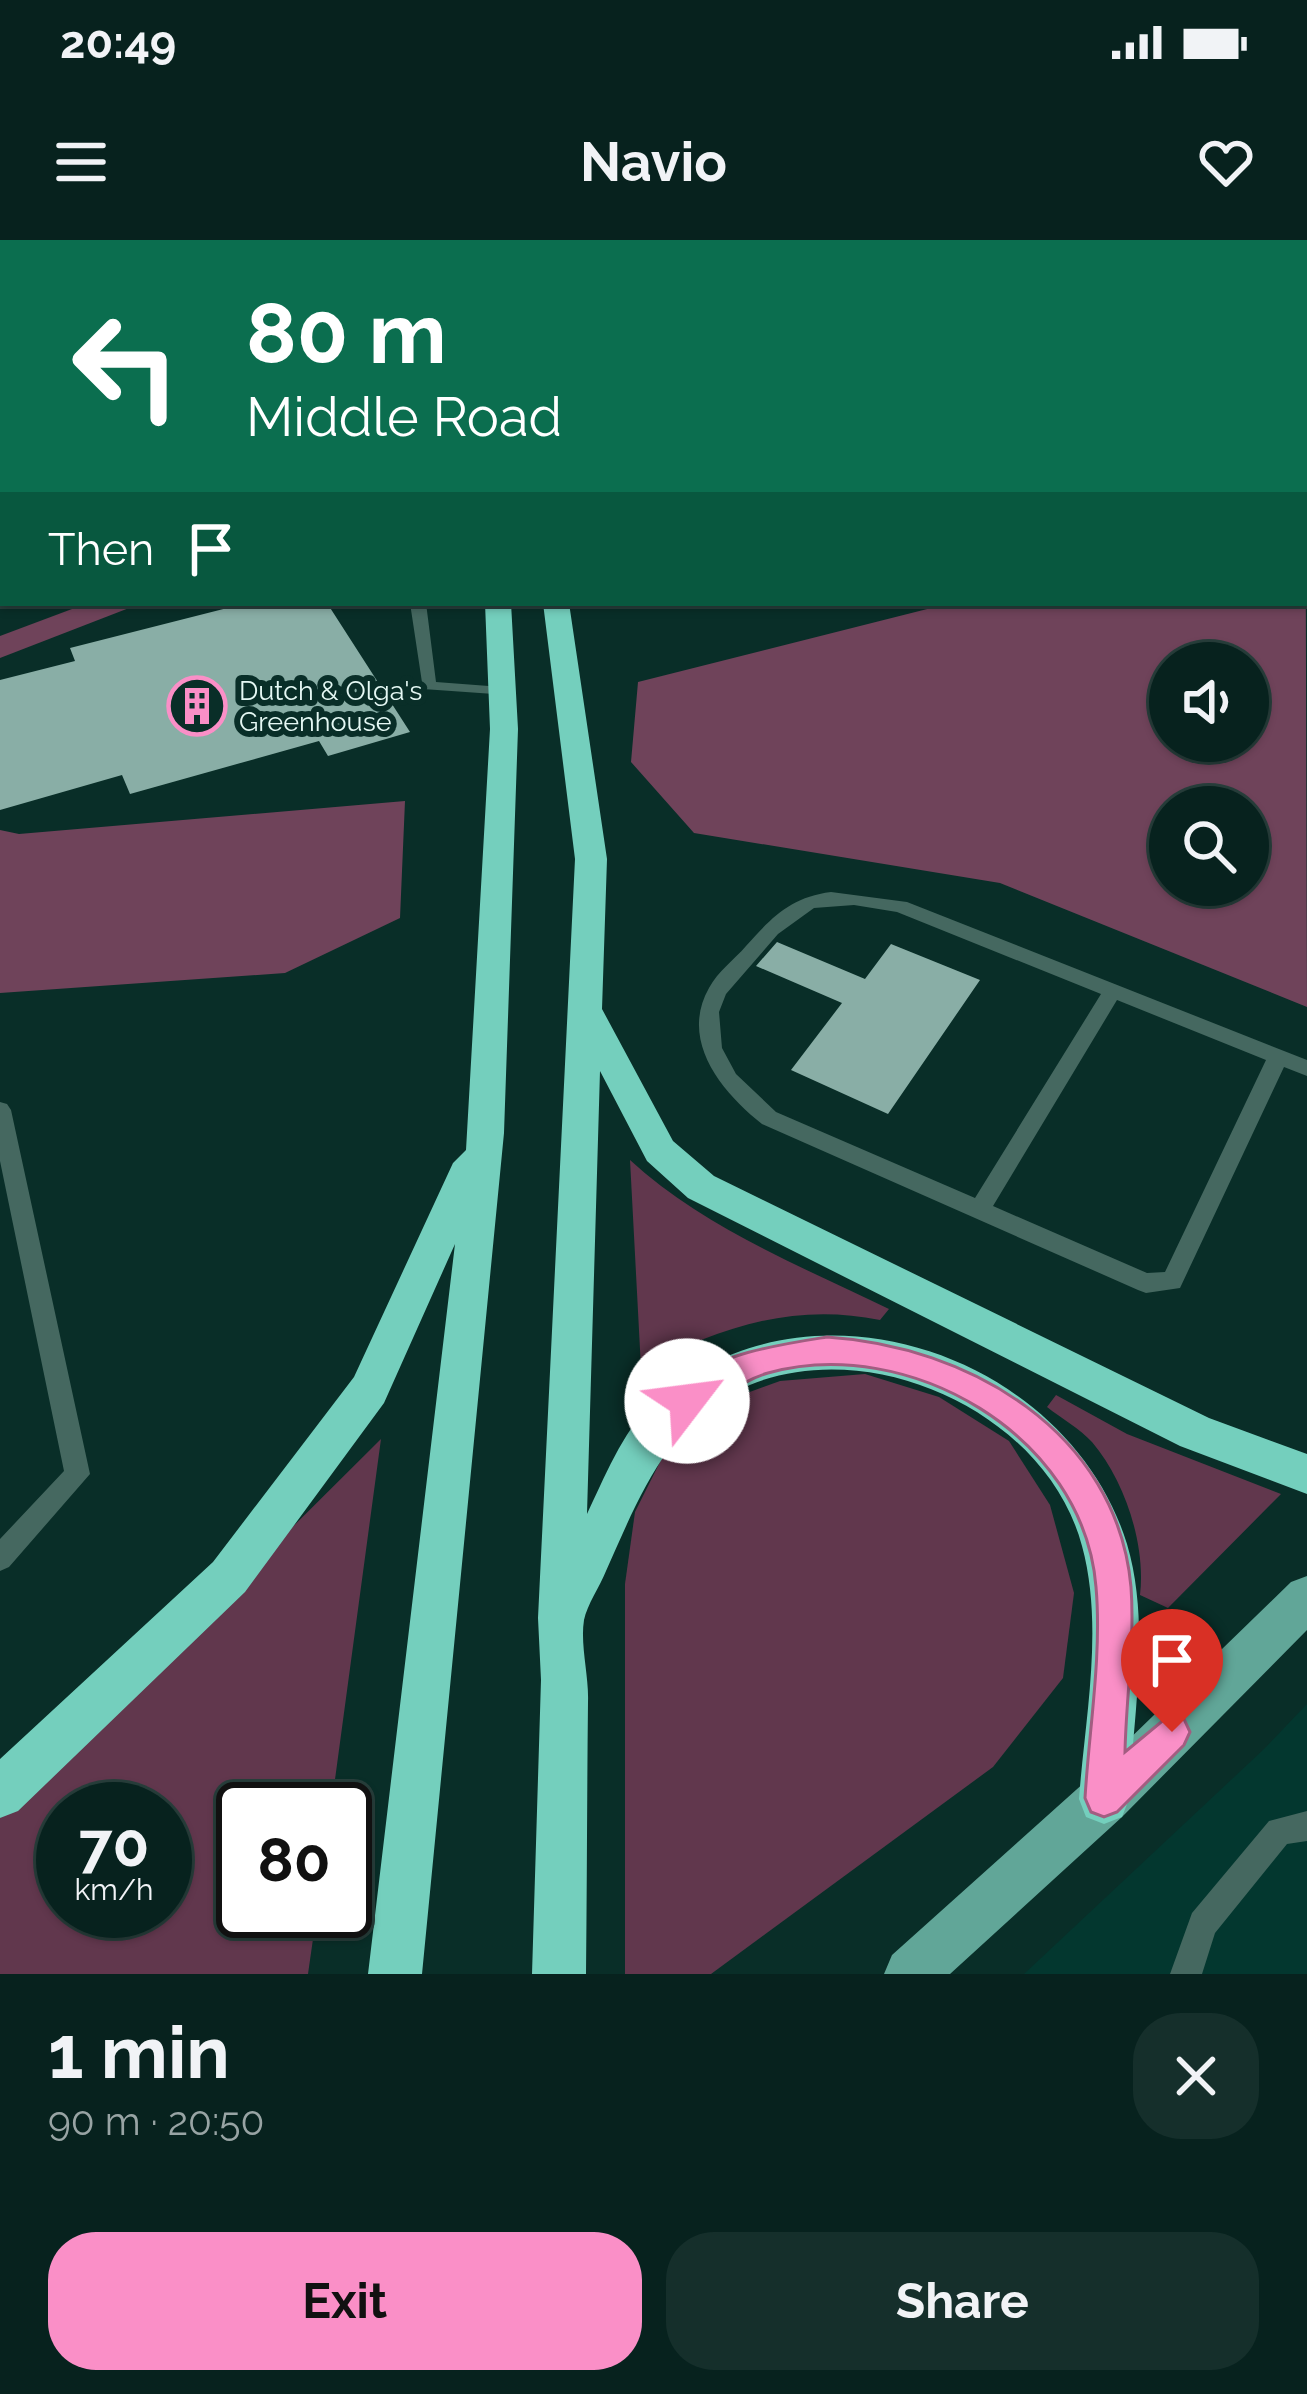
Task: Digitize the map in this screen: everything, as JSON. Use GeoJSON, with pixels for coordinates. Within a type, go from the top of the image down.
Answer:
{"type":"FeatureCollection","features":[{"type":"Feature","properties":{"kind":"highway"},"geometry":{"type":"LineString","coordinates":[[395,1974],[486,1132],[500,868],[498,606]]}},
{"type":"Feature","properties":{"kind":"highway"},"geometry":{"type":"LineString","coordinates":[[556,606],[591,859],[561,1618],[566,1680],[559,1974]]}},
{"type":"Feature","properties":{"kind":"highway"},"geometry":{"type":"LineString","coordinates":[[585,1009],[660,1150],[700,1187],[1195,1432],[1307,1474]]}},
{"type":"Feature","properties":{"kind":"highway"},"geometry":{"type":"LineString","coordinates":[[0,1792],[229,1577],[369,1390],[486,1132]]}},
{"type":"Feature","properties":{"kind":"highway"},"geometry":{"type":"LineString","coordinates":[[561,1618],[652,1436],[710,1382],[766,1360],[827,1351],[879,1354],[940,1371],[988,1395],[1038,1434],[1077,1483],[1102,1538],[1113,1587],[1104,1798]]}},
{"type":"Feature","properties":{"kind":"main road"},"geometry":{"type":"LineString","coordinates":[[910,1974],[1104,1798],[1307,1598]]}},
{"type":"Feature","properties":{"kind":"lane"},"geometry":{"type":"LineString","coordinates":[[418,606],[429,686],[502,692]]}},
{"type":"Feature","properties":{"kind":"lane"},"geometry":{"type":"LineString","coordinates":[[1278,1057],[1172,1281],[1146,1283],[769,1118],[740,1097],[714,1060],[710,1023],[716,993],[779,920],[809,903],[846,898],[900,906],[1307,1068]]}},
{"type":"Feature","properties":{"kind":"lane"},"geometry":{"type":"LineString","coordinates":[[979,1210],[1113,991]]}},
{"type":"Feature","properties":{"kind":"lane"},"geometry":{"type":"LineString","coordinates":[[0,1110],[77,1474],[0,1558]]}},
{"type":"Feature","properties":{"kind":"lane"},"geometry":{"type":"LineString","coordinates":[[1186,1974],[1203,1924],[1279,1831],[1307,1826]]}},
{"type":"Feature","properties":{"kind":"shaded area"},"geometry":{"type":"Polygon","coordinates":[[[80,606],[134,606],[0,658],[0,636],[80,606]]]}},
{"type":"Feature","properties":{"kind":"shaded area"},"geometry":{"type":"Polygon","coordinates":[[[939,606],[1306,606],[1307,1007],[1000,883],[694,833],[631,762],[638,682],[939,606]]]}},
{"type":"Feature","properties":{"kind":"shaded area"},"geometry":{"type":"Polygon","coordinates":[[[405,801],[400,918],[285,973],[0,993],[0,830],[19,834],[405,801]]]}},
{"type":"Feature","properties":{"kind":"shaded area"},"geometry":{"type":"Polygon","coordinates":[[[630,1160],[721,1225],[889,1309],[880,1320],[816,1314],[757,1322],[699,1341],[641,1368],[630,1160]]]}},
{"type":"Feature","properties":{"kind":"shaded area"},"geometry":{"type":"Polygon","coordinates":[[[865,1374],[939,1397],[1009,1441],[1050,1505],[1074,1593],[1063,1678],[993,1767],[711,1974],[625,1974],[625,1584],[635,1512],[665,1452],[714,1405],[780,1381],[865,1374]]]}},
{"type":"Feature","properties":{"kind":"shaded area"},"geometry":{"type":"Polygon","coordinates":[[[1056,1395],[1127,1434],[1281,1494],[1168,1608],[1140,1595],[1140,1555],[1123,1494],[1092,1442],[1047,1407],[1056,1395]]]}},
{"type":"Feature","properties":{"kind":"shaded area"},"geometry":{"type":"Polygon","coordinates":[[[381,1439],[335,1782],[216,1782],[216,1938],[313,1938],[308,1974],[0,1974],[0,1818],[36,1782],[36,1938],[192,1938],[192,1782],[36,1782],[381,1439]]]}},
{"type":"Feature","properties":{"kind":"shaded area"},"geometry":{"type":"Polygon","coordinates":[[[1307,1704],[1307,1974],[1024,1974],[1264,1749],[1307,1704]]]}},
{"type":"Feature","properties":{"kind":"building","name":"Dutch & Olga's Greenhouse"},"geometry":{"type":"Polygon","coordinates":[[[235,606],[329,606],[410,732],[328,756],[319,741],[130,794],[122,775],[0,810],[0,680],[75,661],[70,648],[235,606]]]}},
{"type":"Feature","properties":{"kind":"building"},"geometry":{"type":"Polygon","coordinates":[[[777,942],[865,979],[891,944],[980,980],[888,1114],[791,1070],[842,1003],[756,966],[777,942]]]}},
{"type":"Feature","properties":{"kind":"place","name":"Dutch & Olga's Greenhouse"},"geometry":{"type":"Point","coordinates":[197,706]}},
{"type":"Feature","properties":{"kind":"route"},"geometry":{"type":"LineString","coordinates":[[687,1401],[710,1382],[766,1360],[827,1351],[879,1354],[940,1371],[988,1395],[1038,1434],[1077,1483],[1102,1538],[1113,1587],[1104,1798],[1172,1732]]}}]}
